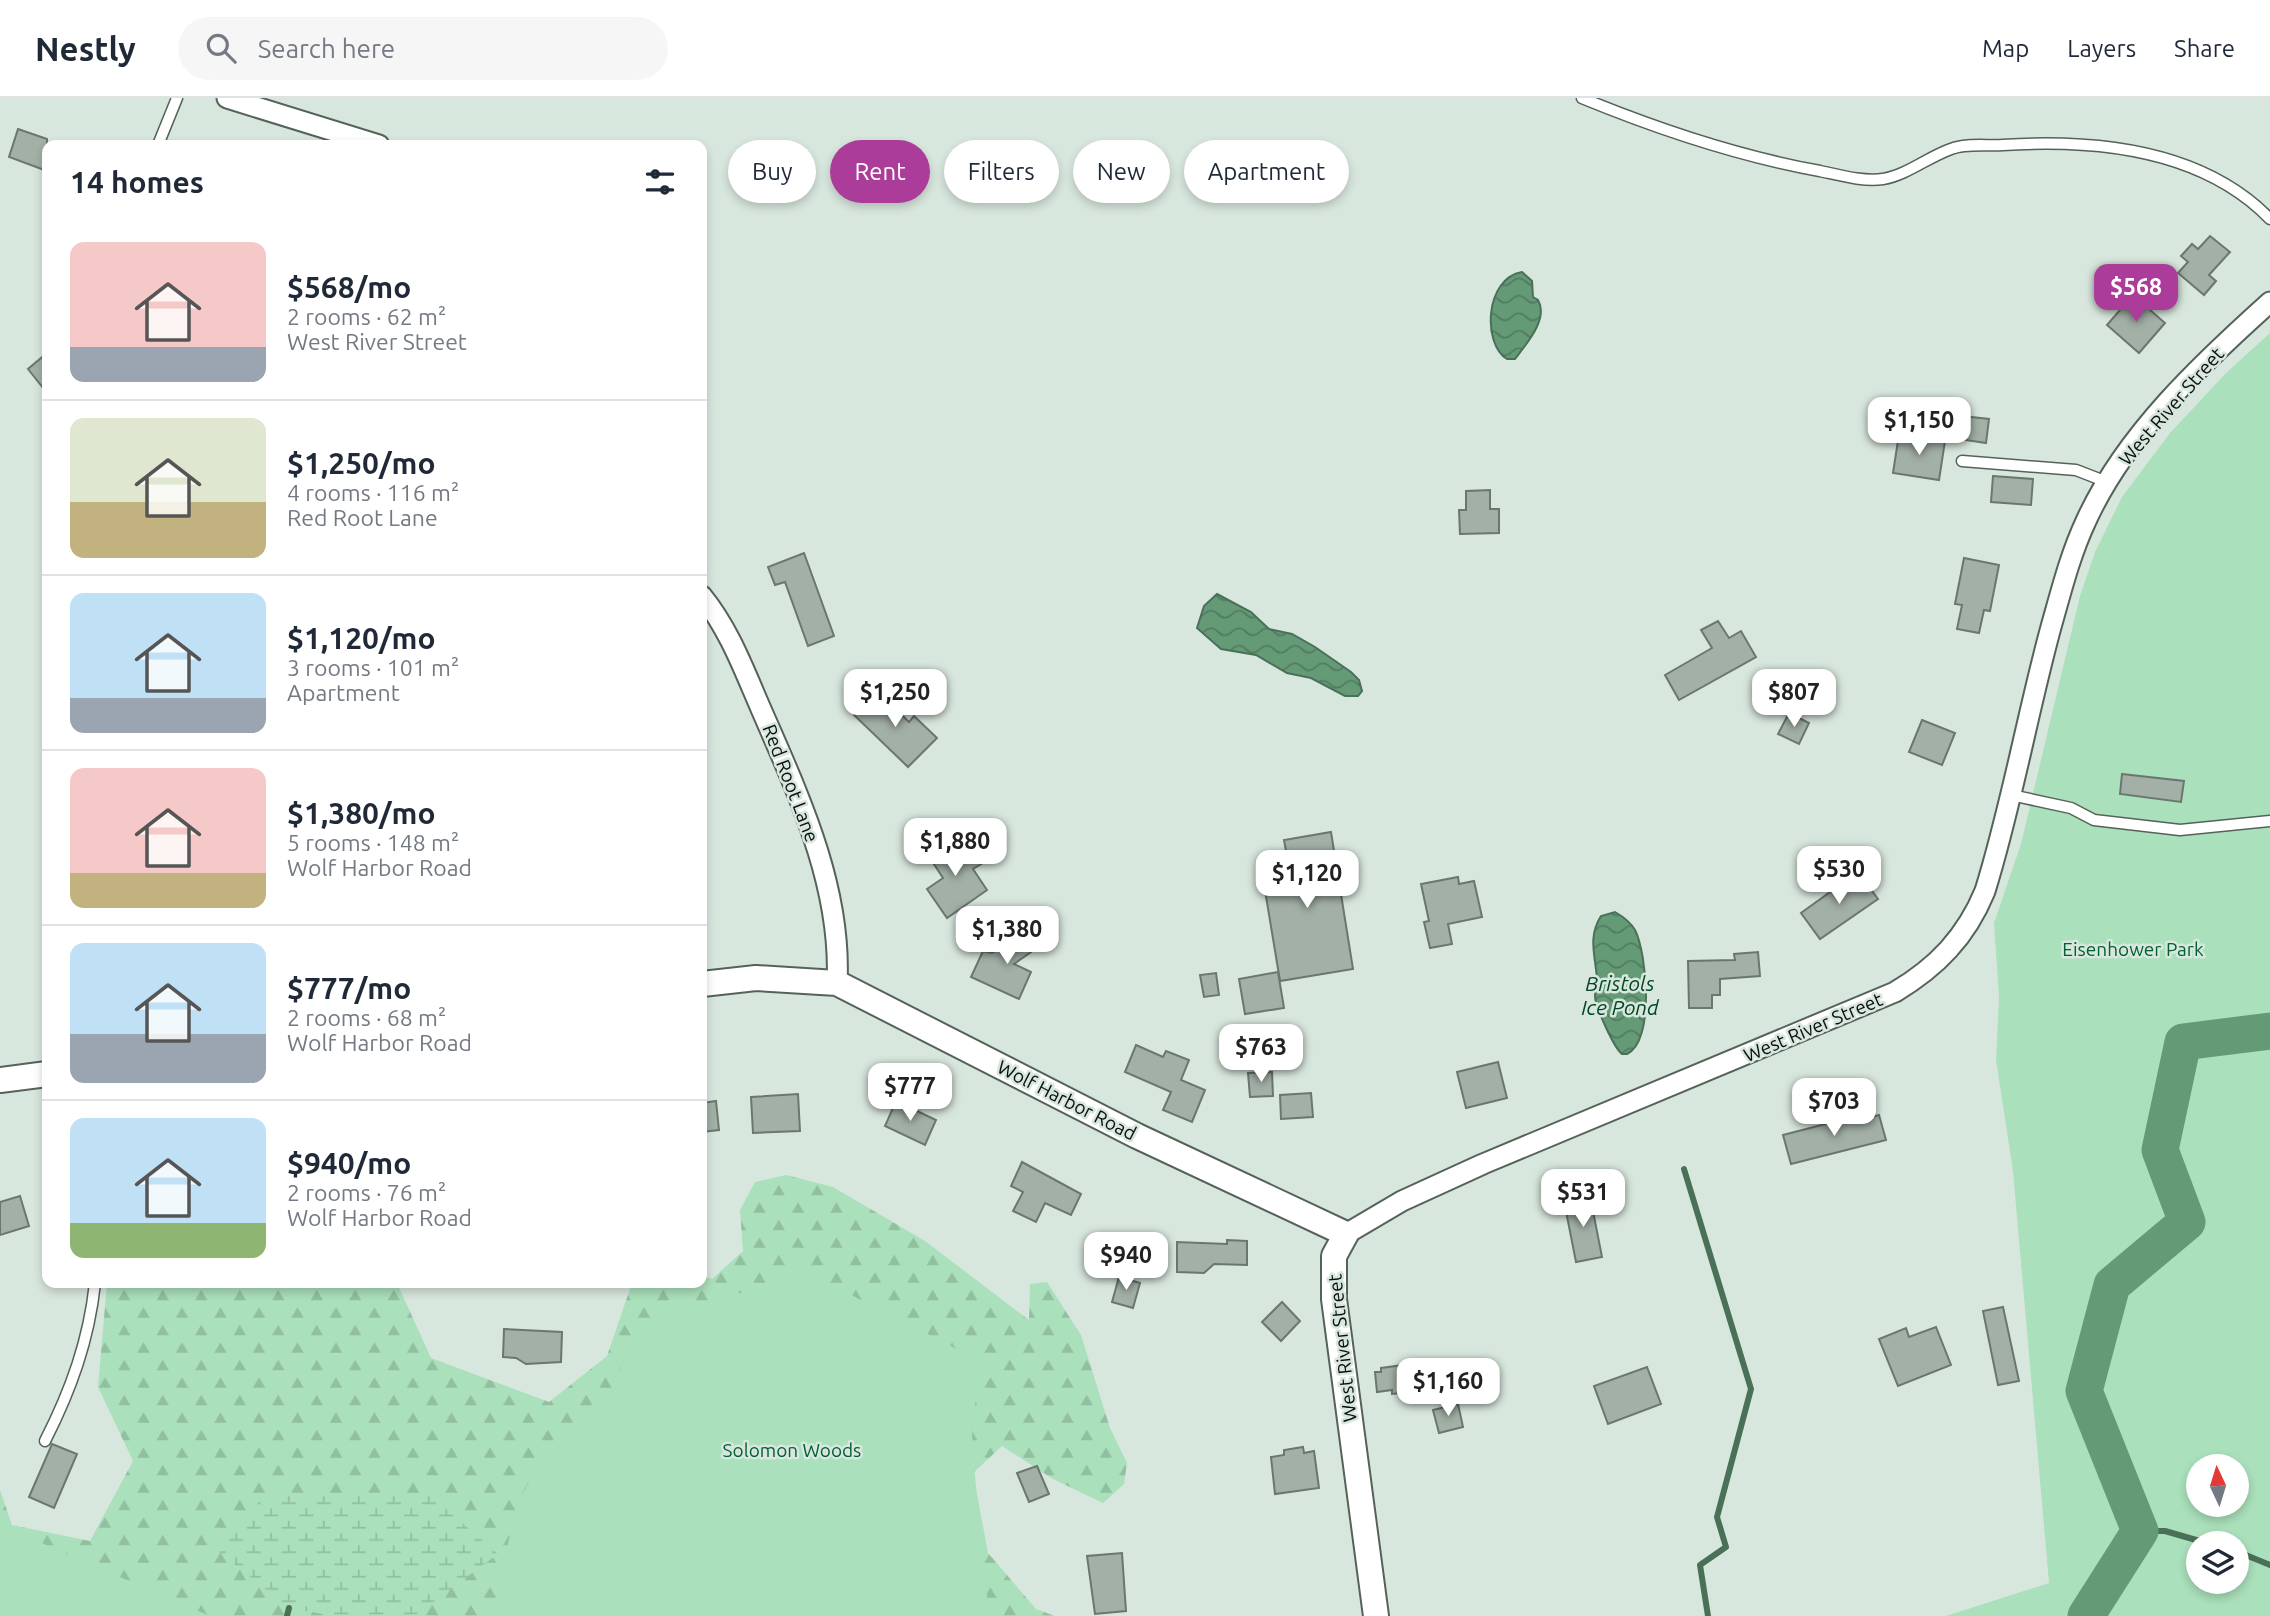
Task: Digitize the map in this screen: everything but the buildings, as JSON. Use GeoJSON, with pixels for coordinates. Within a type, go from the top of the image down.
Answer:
{"type":"FeatureCollection","features":[{"type":"Feature","properties":{"kind":"street"},"geometry":{"type":"LineString","coordinates":[[227,98],[363,140]]}},
{"type":"Feature","properties":{"kind":"street","name":"West River Street"},"geometry":{"type":"LineString","coordinates":[[1376,1616],[1334,1299],[1334,1256],[1346,1234],[1392,1206],[1483,1164],[1813,1029],[1895,992],[1921,977],[1953,947],[1978,909],[1996,857],[2062,589],[2085,521],[2107,482],[2178,392],[2270,302]]}},
{"type":"Feature","properties":{"kind":"street","name":"Red Root Lane"},"geometry":{"type":"LineString","coordinates":[[707,603],[726,631],[740,660],[814,838],[839,947],[837,984]]}},
{"type":"Feature","properties":{"kind":"street","name":"Wolf Harbor Road"},"geometry":{"type":"LineString","coordinates":[[707,983],[756,978],[837,984],[1137,1136],[1346,1234]]}},
{"type":"Feature","properties":{"kind":"street"},"geometry":{"type":"LineString","coordinates":[[0,1080],[42,1075]]}},
{"type":"Feature","properties":{"kind":"lane"},"geometry":{"type":"LineString","coordinates":[[160,140],[177,98]]}},
{"type":"Feature","properties":{"kind":"lane"},"geometry":{"type":"LineString","coordinates":[[1583,98],[1683,138],[1796,167],[1854,177],[1883,179],[1952,148],[2021,144],[2110,148],[2180,162],[2208,173],[2253,202],[2270,219]]}},
{"type":"Feature","properties":{"kind":"lane"},"geometry":{"type":"LineString","coordinates":[[1962,461],[2076,470],[2107,482]]}},
{"type":"Feature","properties":{"kind":"lane"},"geometry":{"type":"LineString","coordinates":[[2011,795],[2071,808],[2094,820],[2179,830],[2270,821]]}},
{"type":"Feature","properties":{"kind":"lane"},"geometry":{"type":"LineString","coordinates":[[45,1441],[75,1374],[88,1332],[94,1288]]}},
{"type":"Feature","properties":{"kind":"green space","name":"Eisenhower Park"},"geometry":{"type":"Polygon","coordinates":[[[2270,333],[2270,1616],[1946,1616],[2049,1583],[2013,1171],[1996,1060],[1999,997],[1994,923],[2021,844],[2080,596],[2095,552],[2122,497],[2170,433],[2227,372],[2270,333]]]}},
{"type":"Feature","properties":{"kind":"green space"},"geometry":{"type":"Polygon","coordinates":[[[786,1175],[833,1187],[925,1241],[1029,1320],[1030,1284],[1047,1282],[1081,1335],[1110,1428],[1127,1463],[1124,1484],[1103,1503],[1053,1479],[1002,1446],[973,1473],[988,1553],[1036,1609],[1055,1616],[0,1616],[0,1490],[12,1525],[90,1541],[133,1461],[98,1387],[107,1288],[399,1288],[431,1358],[549,1402],[607,1356],[630,1288],[707,1288],[707,1277],[712,1279],[743,1251],[740,1210],[755,1182],[786,1175]]]}},
{"type":"Feature","properties":{"kind":"green space","name":"Solomon Woods"},"geometry":{"type":"Polygon","coordinates":[[[789,1263],[980,1361],[972,1430],[989,1616],[492,1616],[517,1503],[534,1474],[611,1388],[637,1331],[659,1311],[779,1284],[789,1263]]]}},
{"type":"Feature","properties":{"kind":"green space"},"geometry":{"type":"Polygon","coordinates":[[[428,1493],[498,1554],[414,1616],[334,1616],[289,1608],[219,1552],[265,1494],[428,1493]]]}},
{"type":"Feature","properties":{"kind":"green space"},"geometry":{"type":"Polygon","coordinates":[[[0,1525],[210,1616],[0,1616],[0,1525]]]}},
{"type":"Feature","properties":{"kind":"water"},"geometry":{"type":"Polygon","coordinates":[[[1522,272],[1532,281],[1533,297],[1538,300],[1541,315],[1535,331],[1515,359],[1507,359],[1494,340],[1491,312],[1494,298],[1501,286],[1510,277],[1522,272]]]}},
{"type":"Feature","properties":{"kind":"water"},"geometry":{"type":"Polygon","coordinates":[[[1217,594],[1251,612],[1269,629],[1292,634],[1315,647],[1351,672],[1359,680],[1362,691],[1358,696],[1345,696],[1311,678],[1287,673],[1256,655],[1221,649],[1197,628],[1204,606],[1217,594]]]}},
{"type":"Feature","properties":{"kind":"water","name":"Bristols Ice Pond"},"geometry":{"type":"Polygon","coordinates":[[[1615,912],[1635,930],[1645,976],[1642,1033],[1636,1046],[1627,1054],[1622,1054],[1614,1044],[1601,1017],[1595,996],[1597,982],[1594,932],[1601,916],[1615,912]]]}},
{"type":"Feature","properties":{"kind":"waterway"},"geometry":{"type":"LineString","coordinates":[[2086,1616],[2140,1531],[2084,1391],[2112,1285],[2187,1222],[2160,1150],[2183,1042],[2270,1031]]}},
{"type":"Feature","properties":{"kind":"waterway"},"geometry":{"type":"LineString","coordinates":[[1684,1169],[1751,1389],[1717,1517],[1726,1547],[1700,1565],[1708,1616]]}},
{"type":"Feature","properties":{"kind":"waterway"},"geometry":{"type":"LineString","coordinates":[[2140,1531],[2165,1531],[2186,1537]]}},
{"type":"Feature","properties":{"kind":"waterway"},"geometry":{"type":"LineString","coordinates":[[2249,1556],[2270,1565]]}},
{"type":"Feature","properties":{"kind":"waterway"},"geometry":{"type":"LineString","coordinates":[[287,1616],[289,1608]]}}]}
